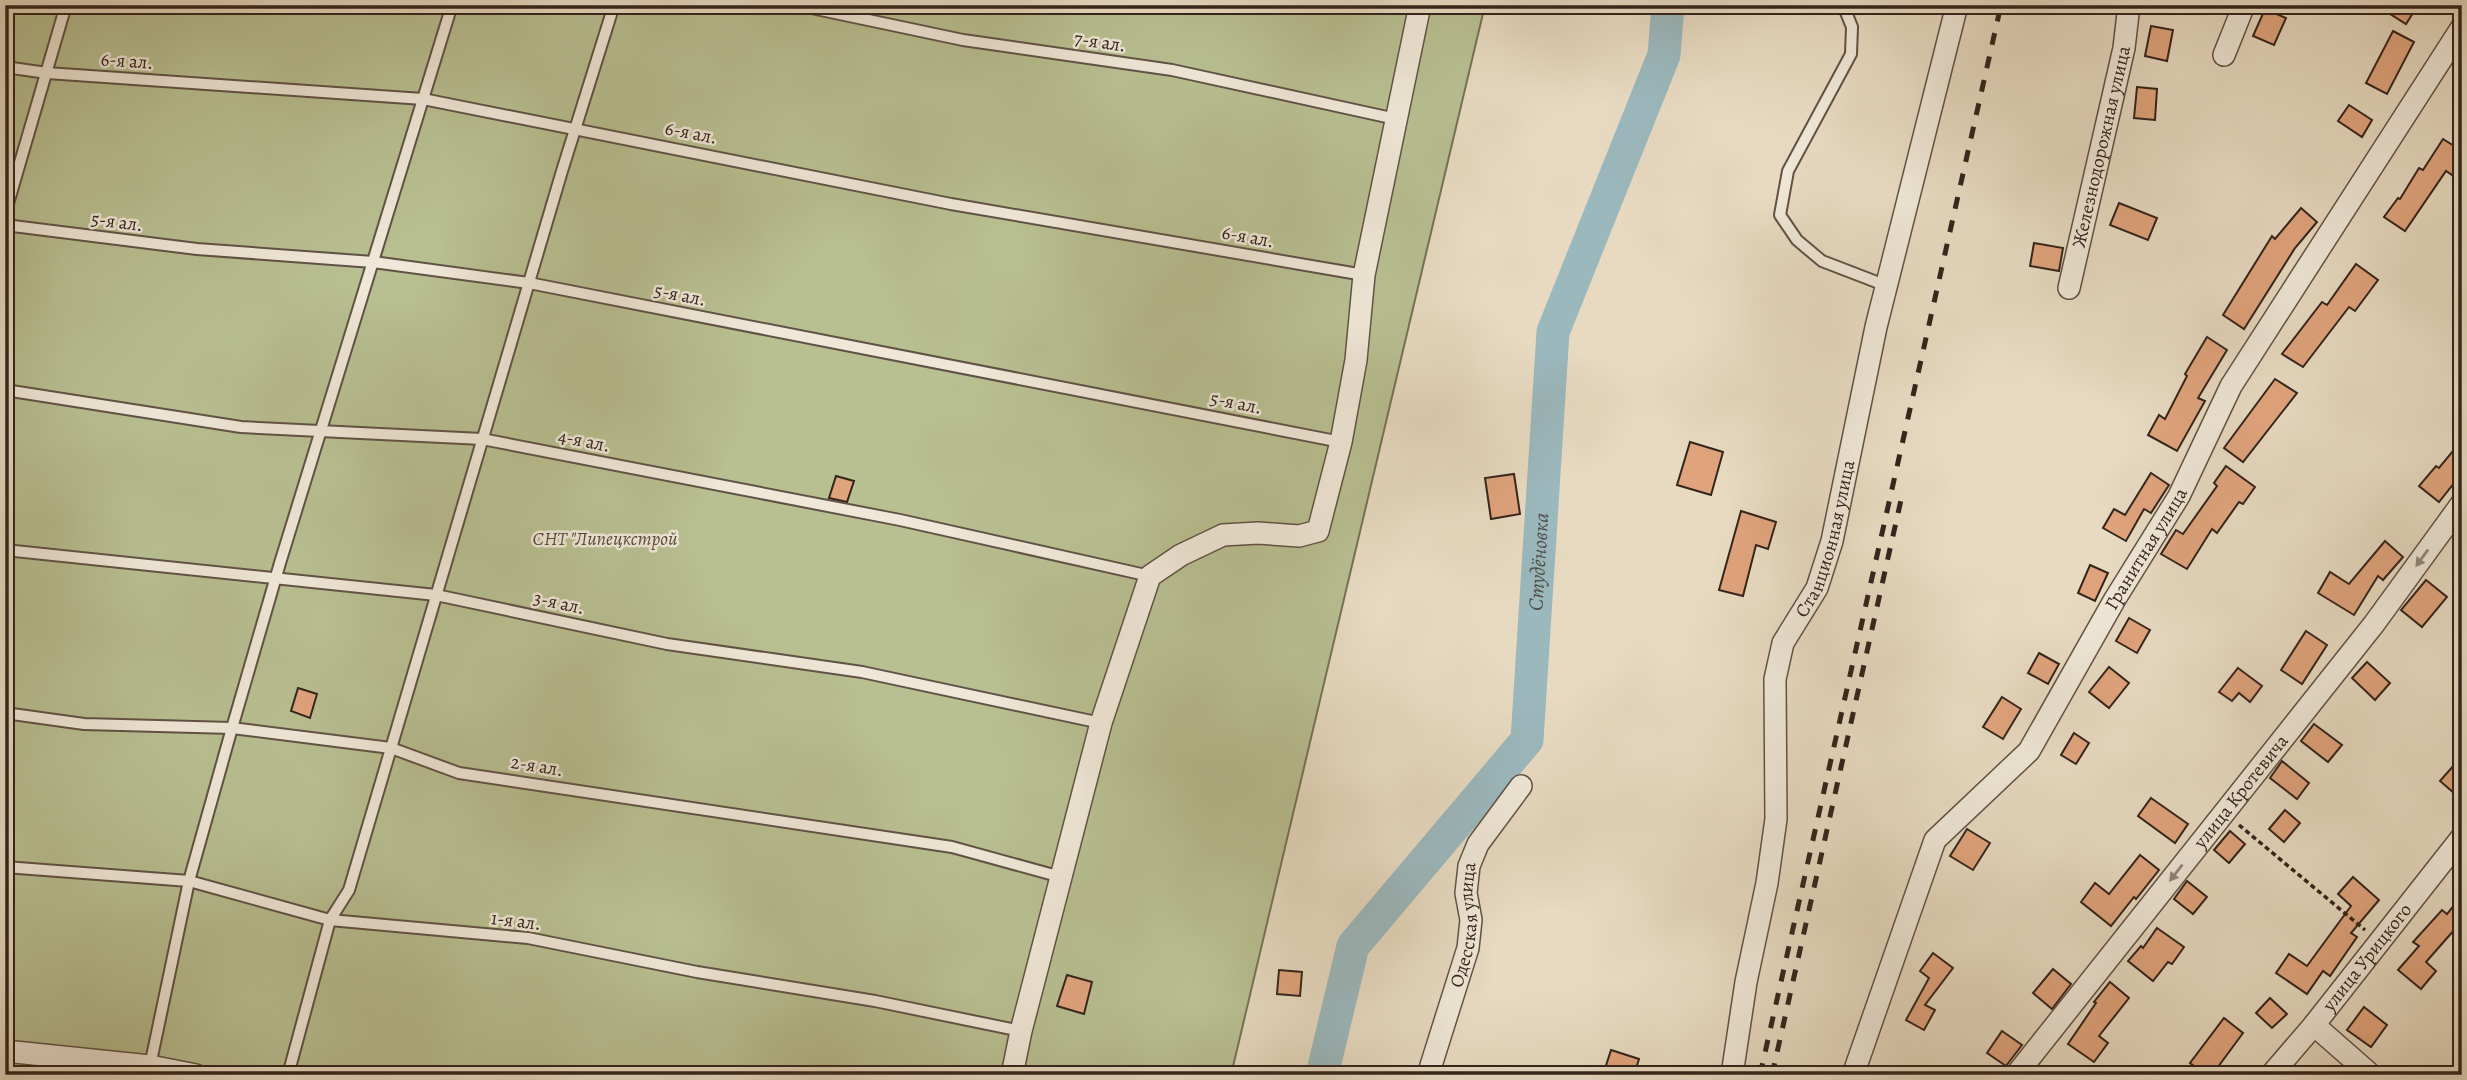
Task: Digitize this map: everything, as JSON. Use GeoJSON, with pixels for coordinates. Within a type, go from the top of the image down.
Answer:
{"type":"FeatureCollection","features":[{"type":"Feature","properties":{"kind":"street"},"geometry":{"type":"LineString","coordinates":[[1012,1075],[1101,723],[1150,576],[1181,555],[1223,535],[1258,533],[1299,536],[1318,531],[1341,442],[1356,360],[1364,275],[1420,5]]}},
{"type":"Feature","properties":{"kind":"street","name":"Станционная улица"},"geometry":{"type":"LineString","coordinates":[[1732,1075],[1776,819],[1774,679],[1783,643],[1817,588],[1832,541],[1887,286],[1957,5]]}},
{"type":"Feature","properties":{"kind":"street","name":"Железнодорожная улица"},"geometry":{"type":"LineString","coordinates":[[2069,288],[2124,48],[2129,5]]}},
{"type":"Feature","properties":{"kind":"street"},"geometry":{"type":"LineString","coordinates":[[2224,55],[2244,5]]}},
{"type":"Feature","properties":{"kind":"street","name":"Гранитная улица"},"geometry":{"type":"LineString","coordinates":[[1853,1075],[1935,840],[2029,751],[2115,599],[2179,496],[2231,386],[2462,27]]}},
{"type":"Feature","properties":{"kind":"street","name":"улица Кротевича"},"geometry":{"type":"LineString","coordinates":[[2016,1075],[2374,624],[2462,503]]}},
{"type":"Feature","properties":{"kind":"street","name":"Одесская улица"},"geometry":{"type":"LineString","coordinates":[[1428,1075],[1468,948],[1471,920],[1466,893],[1469,866],[1478,844],[1521,786]]}},
{"type":"Feature","properties":{"kind":"street","name":"улица Урицкого"},"geometry":{"type":"LineString","coordinates":[[2271,1075],[2314,1025],[2462,837]]}},
{"type":"Feature","properties":{"kind":"street"},"geometry":{"type":"LineString","coordinates":[[2314,1025],[2371,1075]]}},
{"type":"Feature","properties":{"kind":"street"},"geometry":{"type":"LineString","coordinates":[[5,1051],[150,1066],[197,1075]]}},
{"type":"Feature","properties":{"kind":"lane"},"geometry":{"type":"LineString","coordinates":[[5,214],[66,5]]}},
{"type":"Feature","properties":{"kind":"lane"},"geometry":{"type":"LineString","coordinates":[[150,1066],[189,881],[232,728],[275,577],[452,5]]}},
{"type":"Feature","properties":{"kind":"lane"},"geometry":{"type":"LineString","coordinates":[[288,1075],[330,920],[349,890],[614,5]]}},
{"type":"Feature","properties":{"kind":"lane","name":"7-я ал."},"geometry":{"type":"LineString","coordinates":[[797,5],[963,40],[1172,70],[1396,119]]}},
{"type":"Feature","properties":{"kind":"lane"},"geometry":{"type":"LineString","coordinates":[[1843,5],[1852,27],[1851,54],[1788,171],[1780,215],[1797,240],[1822,261],[1887,286]]}},
{"type":"Feature","properties":{"kind":"lane","name":"6-я ал."},"geometry":{"type":"LineString","coordinates":[[5,67],[47,73],[423,99],[951,204],[1364,275]]}},
{"type":"Feature","properties":{"kind":"lane","name":"5-я ал."},"geometry":{"type":"LineString","coordinates":[[5,225],[197,249],[373,262],[529,283],[1341,442]]}},
{"type":"Feature","properties":{"kind":"lane","name":"4-я ал."},"geometry":{"type":"LineString","coordinates":[[5,390],[241,427],[482,439],[900,520],[1150,576]]}},
{"type":"Feature","properties":{"kind":"lane","name":"3-я ал."},"geometry":{"type":"LineString","coordinates":[[5,550],[436,595],[667,644],[862,672],[1101,723]]}},
{"type":"Feature","properties":{"kind":"lane","name":"2-я ал."},"geometry":{"type":"LineString","coordinates":[[5,713],[84,724],[232,728],[391,748],[459,773],[952,846],[1061,877]]}},
{"type":"Feature","properties":{"kind":"lane","name":"1-я ал."},"geometry":{"type":"LineString","coordinates":[[5,867],[189,881],[330,920],[528,938],[697,972],[876,1001],[1021,1031]]}},
{"type":"Feature","properties":{"kind":"path"},"geometry":{"type":"LineString","coordinates":[[2224,812],[2379,942]]}},
{"type":"Feature","properties":{"kind":"green space","name":"СНТ \"Липецкстрой"},"geometry":{"type":"Polygon","coordinates":[[[5,5],[1485,5],[1231,1075],[5,1075],[5,5]]]}},
{"type":"Feature","properties":{"kind":"building"},"geometry":{"type":"Polygon","coordinates":[[[2376,5],[2418,5],[2406,24],[2376,5]]]}},
{"type":"Feature","properties":{"kind":"building"},"geometry":{"type":"Polygon","coordinates":[[[2265,9],[2286,18],[2274,45],[2253,36],[2265,9]]]}},
{"type":"Feature","properties":{"kind":"building"},"geometry":{"type":"Polygon","coordinates":[[[2151,26],[2173,30],[2167,61],[2145,56],[2151,26]]]}},
{"type":"Feature","properties":{"kind":"building"},"geometry":{"type":"Polygon","coordinates":[[[2393,31],[2414,42],[2387,94],[2366,83],[2393,31]]]}},
{"type":"Feature","properties":{"kind":"building"},"geometry":{"type":"Polygon","coordinates":[[[2137,87],[2157,89],[2155,120],[2134,118],[2137,87]]]}},
{"type":"Feature","properties":{"kind":"building"},"geometry":{"type":"Polygon","coordinates":[[[2349,105],[2372,120],[2362,137],[2338,121],[2349,105]]]}},
{"type":"Feature","properties":{"kind":"building"},"geometry":{"type":"Polygon","coordinates":[[[2443,139],[2462,151],[2462,166],[2455,177],[2446,171],[2405,231],[2384,217],[2398,198],[2400,199],[2419,168],[2423,170],[2443,139]]]}},
{"type":"Feature","properties":{"kind":"building"},"geometry":{"type":"Polygon","coordinates":[[[2119,203],[2157,218],[2148,240],[2110,225],[2119,203]]]}},
{"type":"Feature","properties":{"kind":"building"},"geometry":{"type":"Polygon","coordinates":[[[2301,208],[2317,222],[2295,248],[2244,329],[2223,315],[2272,236],[2275,239],[2301,208]]]}},
{"type":"Feature","properties":{"kind":"building"},"geometry":{"type":"Polygon","coordinates":[[[2034,243],[2063,248],[2059,271],[2030,266],[2034,243]]]}},
{"type":"Feature","properties":{"kind":"building"},"geometry":{"type":"Polygon","coordinates":[[[2356,264],[2378,280],[2355,311],[2349,307],[2303,367],[2282,354],[2322,302],[2327,305],[2356,264]]]}},
{"type":"Feature","properties":{"kind":"building"},"geometry":{"type":"Polygon","coordinates":[[[2207,337],[2227,350],[2198,398],[2205,401],[2177,451],[2148,435],[2159,415],[2165,419],[2187,376],[2185,374],[2207,337]]]}},
{"type":"Feature","properties":{"kind":"building"},"geometry":{"type":"Polygon","coordinates":[[[2275,379],[2297,393],[2243,462],[2224,448],[2275,379]]]}},
{"type":"Feature","properties":{"kind":"building"},"geometry":{"type":"Polygon","coordinates":[[[2462,440],[2462,473],[2439,502],[2419,486],[2436,466],[2439,468],[2462,440]]]}},
{"type":"Feature","properties":{"kind":"building"},"geometry":{"type":"Polygon","coordinates":[[[1690,442],[1723,452],[1711,495],[1677,485],[1690,442]]]}},
{"type":"Feature","properties":{"kind":"building"},"geometry":{"type":"Polygon","coordinates":[[[2226,466],[2255,487],[2243,504],[2239,502],[2217,533],[2212,529],[2187,569],[2161,554],[2176,530],[2183,534],[2217,486],[2214,483],[2226,466]]]}},
{"type":"Feature","properties":{"kind":"building"},"geometry":{"type":"Polygon","coordinates":[[[2151,473],[2169,485],[2151,513],[2144,509],[2126,541],[2103,528],[2114,509],[2125,515],[2151,473]]]}},
{"type":"Feature","properties":{"kind":"building"},"geometry":{"type":"Polygon","coordinates":[[[1514,474],[1520,514],[1491,519],[1485,478],[1514,474]]]}},
{"type":"Feature","properties":{"kind":"building"},"geometry":{"type":"Polygon","coordinates":[[[836,476],[854,481],[847,502],[829,498],[836,476]]]}},
{"type":"Feature","properties":{"kind":"building"},"geometry":{"type":"Polygon","coordinates":[[[1741,511],[1776,522],[1768,549],[1756,545],[1743,596],[1719,590],[1741,511]]]}},
{"type":"Feature","properties":{"kind":"building"},"geometry":{"type":"Polygon","coordinates":[[[2385,541],[2403,557],[2383,580],[2378,576],[2354,615],[2318,593],[2330,572],[2349,584],[2385,541]]]}},
{"type":"Feature","properties":{"kind":"building"},"geometry":{"type":"Polygon","coordinates":[[[2090,565],[2108,573],[2095,601],[2078,593],[2090,565]]]}},
{"type":"Feature","properties":{"kind":"building"},"geometry":{"type":"Polygon","coordinates":[[[2426,580],[2447,597],[2422,627],[2401,610],[2426,580]]]}},
{"type":"Feature","properties":{"kind":"building"},"geometry":{"type":"Polygon","coordinates":[[[2129,618],[2150,630],[2137,653],[2116,641],[2129,618]]]}},
{"type":"Feature","properties":{"kind":"building"},"geometry":{"type":"Polygon","coordinates":[[[2306,631],[2327,645],[2302,684],[2281,670],[2306,631]]]}},
{"type":"Feature","properties":{"kind":"building"},"geometry":{"type":"Polygon","coordinates":[[[2039,653],[2059,664],[2048,684],[2028,673],[2039,653]]]}},
{"type":"Feature","properties":{"kind":"building"},"geometry":{"type":"Polygon","coordinates":[[[2367,662],[2390,683],[2375,700],[2352,678],[2367,662]]]}},
{"type":"Feature","properties":{"kind":"building"},"geometry":{"type":"Polygon","coordinates":[[[2109,667],[2129,683],[2109,708],[2089,692],[2109,667]]]}},
{"type":"Feature","properties":{"kind":"building"},"geometry":{"type":"Polygon","coordinates":[[[2238,668],[2262,686],[2250,702],[2239,693],[2232,701],[2219,692],[2238,668]]]}},
{"type":"Feature","properties":{"kind":"building"},"geometry":{"type":"Polygon","coordinates":[[[298,688],[317,694],[310,718],[291,711],[298,688]]]}},
{"type":"Feature","properties":{"kind":"building"},"geometry":{"type":"Polygon","coordinates":[[[2002,697],[2021,709],[2003,739],[1983,727],[2002,697]]]}},
{"type":"Feature","properties":{"kind":"building"},"geometry":{"type":"Polygon","coordinates":[[[2314,724],[2342,745],[2328,762],[2301,741],[2314,724]]]}},
{"type":"Feature","properties":{"kind":"building"},"geometry":{"type":"Polygon","coordinates":[[[2074,733],[2089,743],[2076,764],[2061,755],[2074,733]]]}},
{"type":"Feature","properties":{"kind":"building"},"geometry":{"type":"Polygon","coordinates":[[[2462,756],[2462,800],[2440,781],[2462,756]]]}},
{"type":"Feature","properties":{"kind":"building"},"geometry":{"type":"Polygon","coordinates":[[[2282,761],[2309,783],[2297,799],[2270,778],[2282,761]]]}},
{"type":"Feature","properties":{"kind":"building"},"geometry":{"type":"Polygon","coordinates":[[[2151,798],[2188,824],[2175,843],[2138,816],[2151,798]]]}},
{"type":"Feature","properties":{"kind":"building"},"geometry":{"type":"Polygon","coordinates":[[[2285,810],[2300,823],[2284,842],[2269,829],[2285,810]]]}},
{"type":"Feature","properties":{"kind":"building"},"geometry":{"type":"Polygon","coordinates":[[[1967,829],[1990,843],[1973,870],[1950,856],[1967,829]]]}},
{"type":"Feature","properties":{"kind":"building"},"geometry":{"type":"Polygon","coordinates":[[[2230,831],[2245,844],[2229,863],[2214,850],[2230,831]]]}},
{"type":"Feature","properties":{"kind":"building"},"geometry":{"type":"Polygon","coordinates":[[[2140,855],[2159,870],[2111,926],[2081,902],[2095,883],[2109,894],[2140,855]]]}},
{"type":"Feature","properties":{"kind":"building"},"geometry":{"type":"Polygon","coordinates":[[[2353,877],[2379,900],[2351,933],[2357,937],[2330,976],[2323,971],[2307,994],[2276,973],[2289,954],[2307,966],[2351,906],[2338,894],[2353,877]]]}},
{"type":"Feature","properties":{"kind":"building"},"geometry":{"type":"Polygon","coordinates":[[[2187,881],[2207,897],[2193,914],[2174,899],[2187,881]]]}},
{"type":"Feature","properties":{"kind":"building"},"geometry":{"type":"Polygon","coordinates":[[[2462,895],[2462,921],[2426,962],[2436,971],[2421,989],[2398,970],[2419,946],[2413,942],[2442,910],[2447,914],[2462,895]]]}},
{"type":"Feature","properties":{"kind":"building"},"geometry":{"type":"Polygon","coordinates":[[[2157,928],[2184,947],[2172,964],[2168,962],[2153,981],[2128,961],[2141,946],[2143,948],[2157,928]]]}},
{"type":"Feature","properties":{"kind":"building"},"geometry":{"type":"Polygon","coordinates":[[[1933,953],[1953,968],[1925,1005],[1935,1010],[1924,1030],[1906,1020],[1929,978],[1920,971],[1933,953]]]}},
{"type":"Feature","properties":{"kind":"building"},"geometry":{"type":"Polygon","coordinates":[[[2053,969],[2071,984],[2052,1009],[2033,993],[2053,969]]]}},
{"type":"Feature","properties":{"kind":"building"},"geometry":{"type":"Polygon","coordinates":[[[1279,970],[1302,972],[1300,996],[1277,994],[1279,970]]]}},
{"type":"Feature","properties":{"kind":"building"},"geometry":{"type":"Polygon","coordinates":[[[1067,975],[1092,982],[1084,1014],[1057,1006],[1067,975]]]}},
{"type":"Feature","properties":{"kind":"building"},"geometry":{"type":"Polygon","coordinates":[[[2110,982],[2129,998],[2099,1036],[2108,1043],[2094,1062],[2068,1044],[2110,982]]]}},
{"type":"Feature","properties":{"kind":"building"},"geometry":{"type":"Polygon","coordinates":[[[2270,998],[2287,1014],[2272,1028],[2256,1013],[2270,998]]]}},
{"type":"Feature","properties":{"kind":"building"},"geometry":{"type":"Polygon","coordinates":[[[2364,1007],[2387,1025],[2371,1047],[2347,1030],[2364,1007]]]}},
{"type":"Feature","properties":{"kind":"building"},"geometry":{"type":"Polygon","coordinates":[[[2224,1018],[2243,1033],[2212,1075],[2206,1075],[2190,1063],[2224,1018]]]}},
{"type":"Feature","properties":{"kind":"building"},"geometry":{"type":"Polygon","coordinates":[[[2002,1031],[2022,1045],[2006,1066],[1987,1053],[2002,1031]]]}},
{"type":"Feature","properties":{"kind":"building"},"geometry":{"type":"Polygon","coordinates":[[[1611,1050],[1639,1059],[1634,1075],[1603,1075],[1611,1050]]]}},
{"type":"Feature","properties":{"kind":"waterway","name":"Студёновка"},"geometry":{"type":"LineString","coordinates":[[1322,1075],[1353,946],[1527,740],[1553,332],[1664,55],[1668,5]]}},
{"type":"Feature","properties":{"kind":"railway"},"geometry":{"type":"LineString","coordinates":[[1760,1075],[2001,5]]}},
{"type":"Feature","properties":{"kind":"railway"},"geometry":{"type":"LineString","coordinates":[[1772,1075],[1903,491]]}}]}
